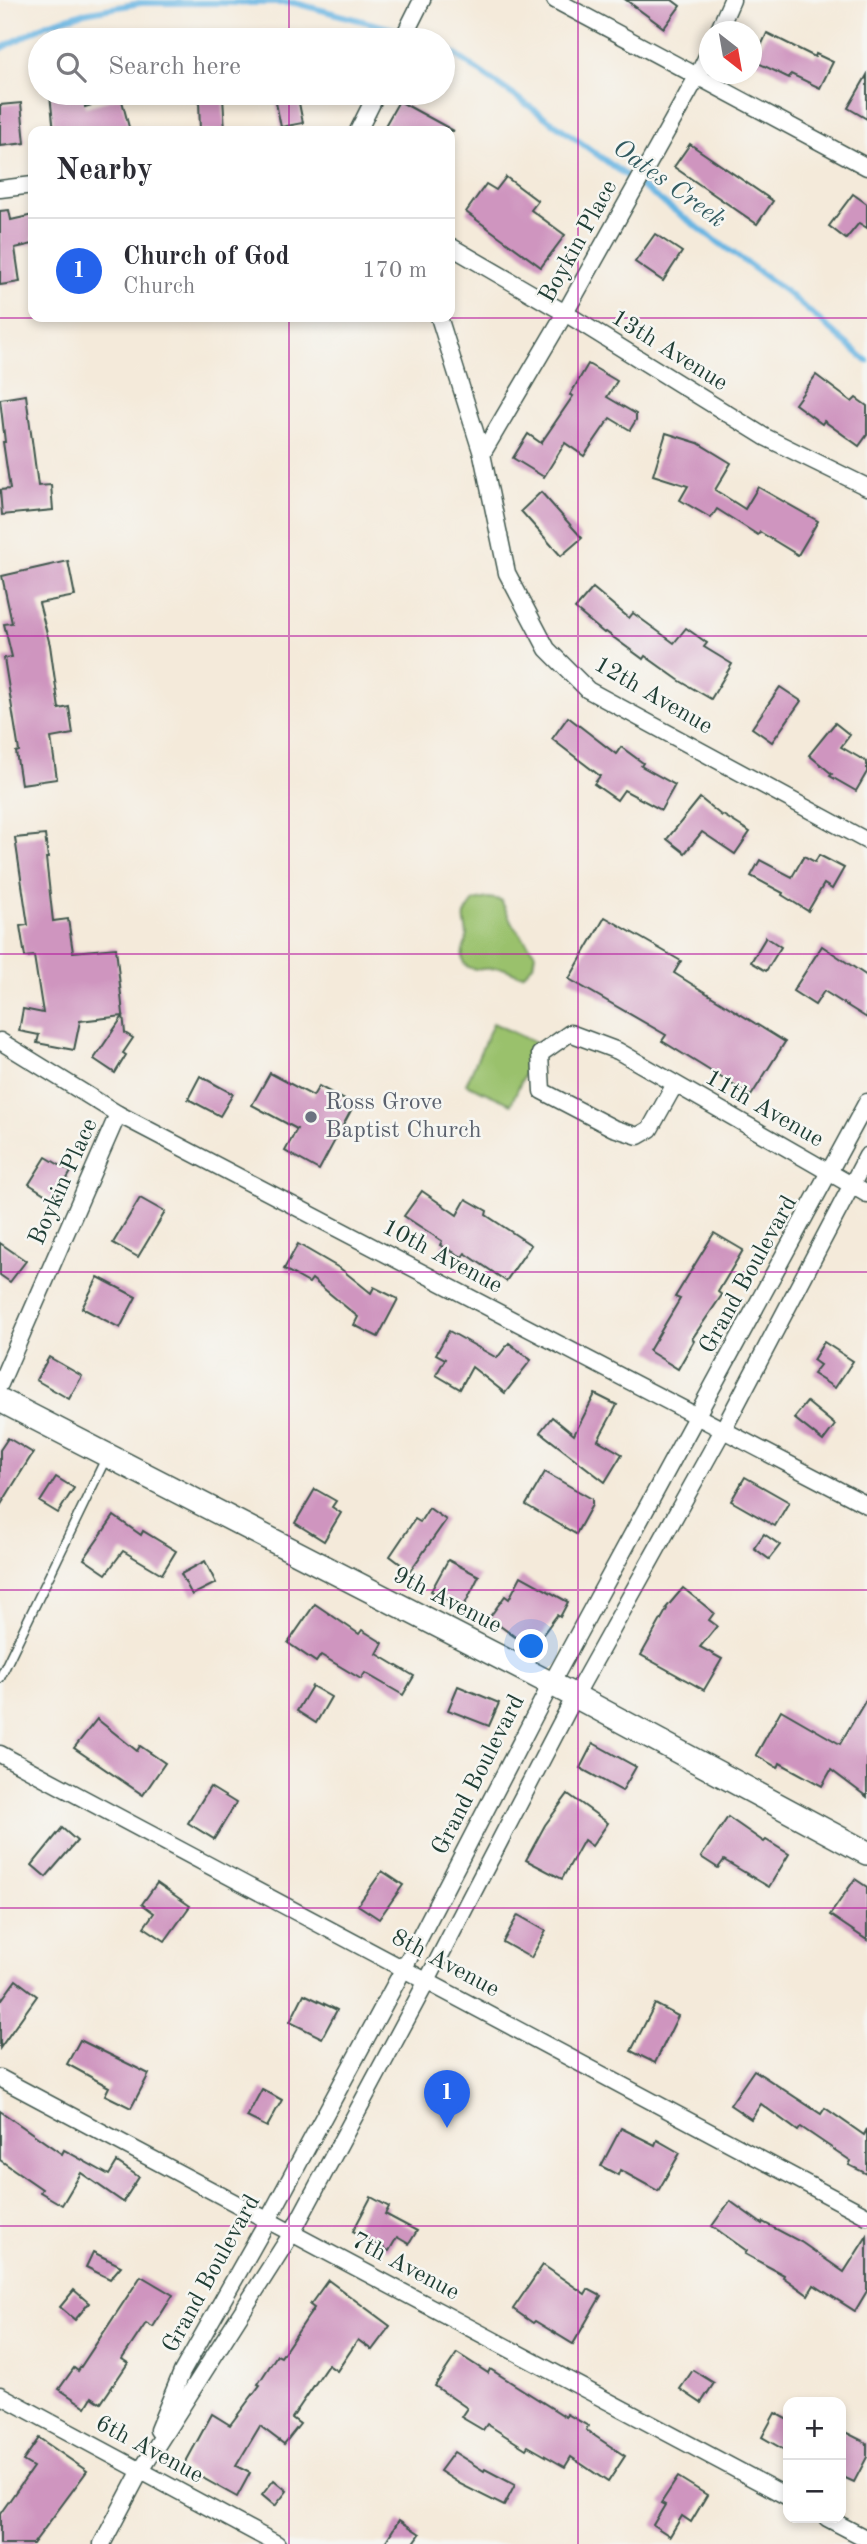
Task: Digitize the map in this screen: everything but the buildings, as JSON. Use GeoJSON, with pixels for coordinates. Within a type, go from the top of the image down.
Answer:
{"type":"FeatureCollection","features":[{"type":"Feature","properties":{"kind":"street"},"geometry":{"type":"LineString","coordinates":[[408,28],[422,0]]}},
{"type":"Feature","properties":{"kind":"street"},"geometry":{"type":"LineString","coordinates":[[555,0],[867,167]]}},
{"type":"Feature","properties":{"kind":"street"},"geometry":{"type":"LineString","coordinates":[[723,21],[732,0]]}},
{"type":"Feature","properties":{"kind":"street","name":"Boykin Place"},"geometry":{"type":"LineString","coordinates":[[482,454],[565,313],[699,73]]}},
{"type":"Feature","properties":{"kind":"street"},"geometry":{"type":"LineString","coordinates":[[360,126],[371,105]]}},
{"type":"Feature","properties":{"kind":"street"},"geometry":{"type":"LineString","coordinates":[[0,189],[28,186]]}},
{"type":"Feature","properties":{"kind":"street","name":"13th Avenue"},"geometry":{"type":"LineString","coordinates":[[455,249],[565,313],[765,437],[867,487]]}},
{"type":"Feature","properties":{"kind":"street","name":"12th Avenue"},"geometry":{"type":"LineString","coordinates":[[441,322],[482,454],[507,573],[548,649],[588,690],[867,841]]}},
{"type":"Feature","properties":{"kind":"street","name":"11th Avenue"},"geometry":{"type":"LineString","coordinates":[[675,1084],[650,1129],[638,1136],[603,1123],[542,1091],[540,1054],[570,1032],[618,1051],[867,1195]]}},
{"type":"Feature","properties":{"kind":"street","name":"10th Avenue"},"geometry":{"type":"LineString","coordinates":[[0,1041],[118,1114],[867,1505]]}},
{"type":"Feature","properties":{"kind":"street","name":"Grand Boulevard"},"geometry":{"type":"LineString","coordinates":[[102,2544],[140,2472],[183,2372],[404,1968],[551,1684],[867,1102]]}},
{"type":"Feature","properties":{"kind":"street","name":"Boykin Place"},"geometry":{"type":"LineString","coordinates":[[0,1384],[118,1114]]}},
{"type":"Feature","properties":{"kind":"street","name":"Grand Boulevard"},"geometry":{"type":"LineString","coordinates":[[140,2472],[292,2233],[575,1696],[723,1430],[867,1156]]}},
{"type":"Feature","properties":{"kind":"street","name":"9th Avenue"},"geometry":{"type":"LineString","coordinates":[[0,1400],[575,1696],[867,1853]]}},
{"type":"Feature","properties":{"kind":"street","name":"8th Avenue"},"geometry":{"type":"LineString","coordinates":[[0,1754],[867,2216]]}},
{"type":"Feature","properties":{"kind":"street","name":"7th Avenue"},"geometry":{"type":"LineString","coordinates":[[0,2078],[783,2494]]}},
{"type":"Feature","properties":{"kind":"street","name":"6th Avenue"},"geometry":{"type":"LineString","coordinates":[[0,2395],[277,2544]]}},
{"type":"Feature","properties":{"kind":"street"},"geometry":{"type":"LineString","coordinates":[[837,2523],[867,2539]]}},
{"type":"Feature","properties":{"kind":"lane"},"geometry":{"type":"LineString","coordinates":[[0,1678],[107,1455]]}},
{"type":"Feature","properties":{"kind":"green space"},"geometry":{"type":"Polygon","coordinates":[[[488,898],[501,900],[513,925],[535,953],[533,965],[524,974],[502,968],[474,969],[465,964],[465,915],[474,901],[488,898]]]}},
{"type":"Feature","properties":{"kind":"green space"},"geometry":{"type":"Polygon","coordinates":[[[493,1023],[538,1044],[511,1104],[466,1084],[493,1023]]]}},
{"type":"Feature","properties":{"kind":"waterway","name":"Oates Creek"},"geometry":{"type":"LineString","coordinates":[[39,28],[84,13],[141,3],[295,3],[389,28]]}},
{"type":"Feature","properties":{"kind":"waterway","name":"Oates Creek"},"geometry":{"type":"LineString","coordinates":[[0,49],[28,34]]}},
{"type":"Feature","properties":{"kind":"waterway","name":"Oates Creek"},"geometry":{"type":"LineString","coordinates":[[455,54],[784,290],[867,361]]}},
{"type":"Feature","properties":{"kind":"place","name":"Ross Grove Baptist Church"},"geometry":{"type":"Point","coordinates":[311,1117]}},
{"type":"Feature","properties":{"kind":"place","name":"Church of God"},"geometry":{"type":"Point","coordinates":[447,2128]}}]}
